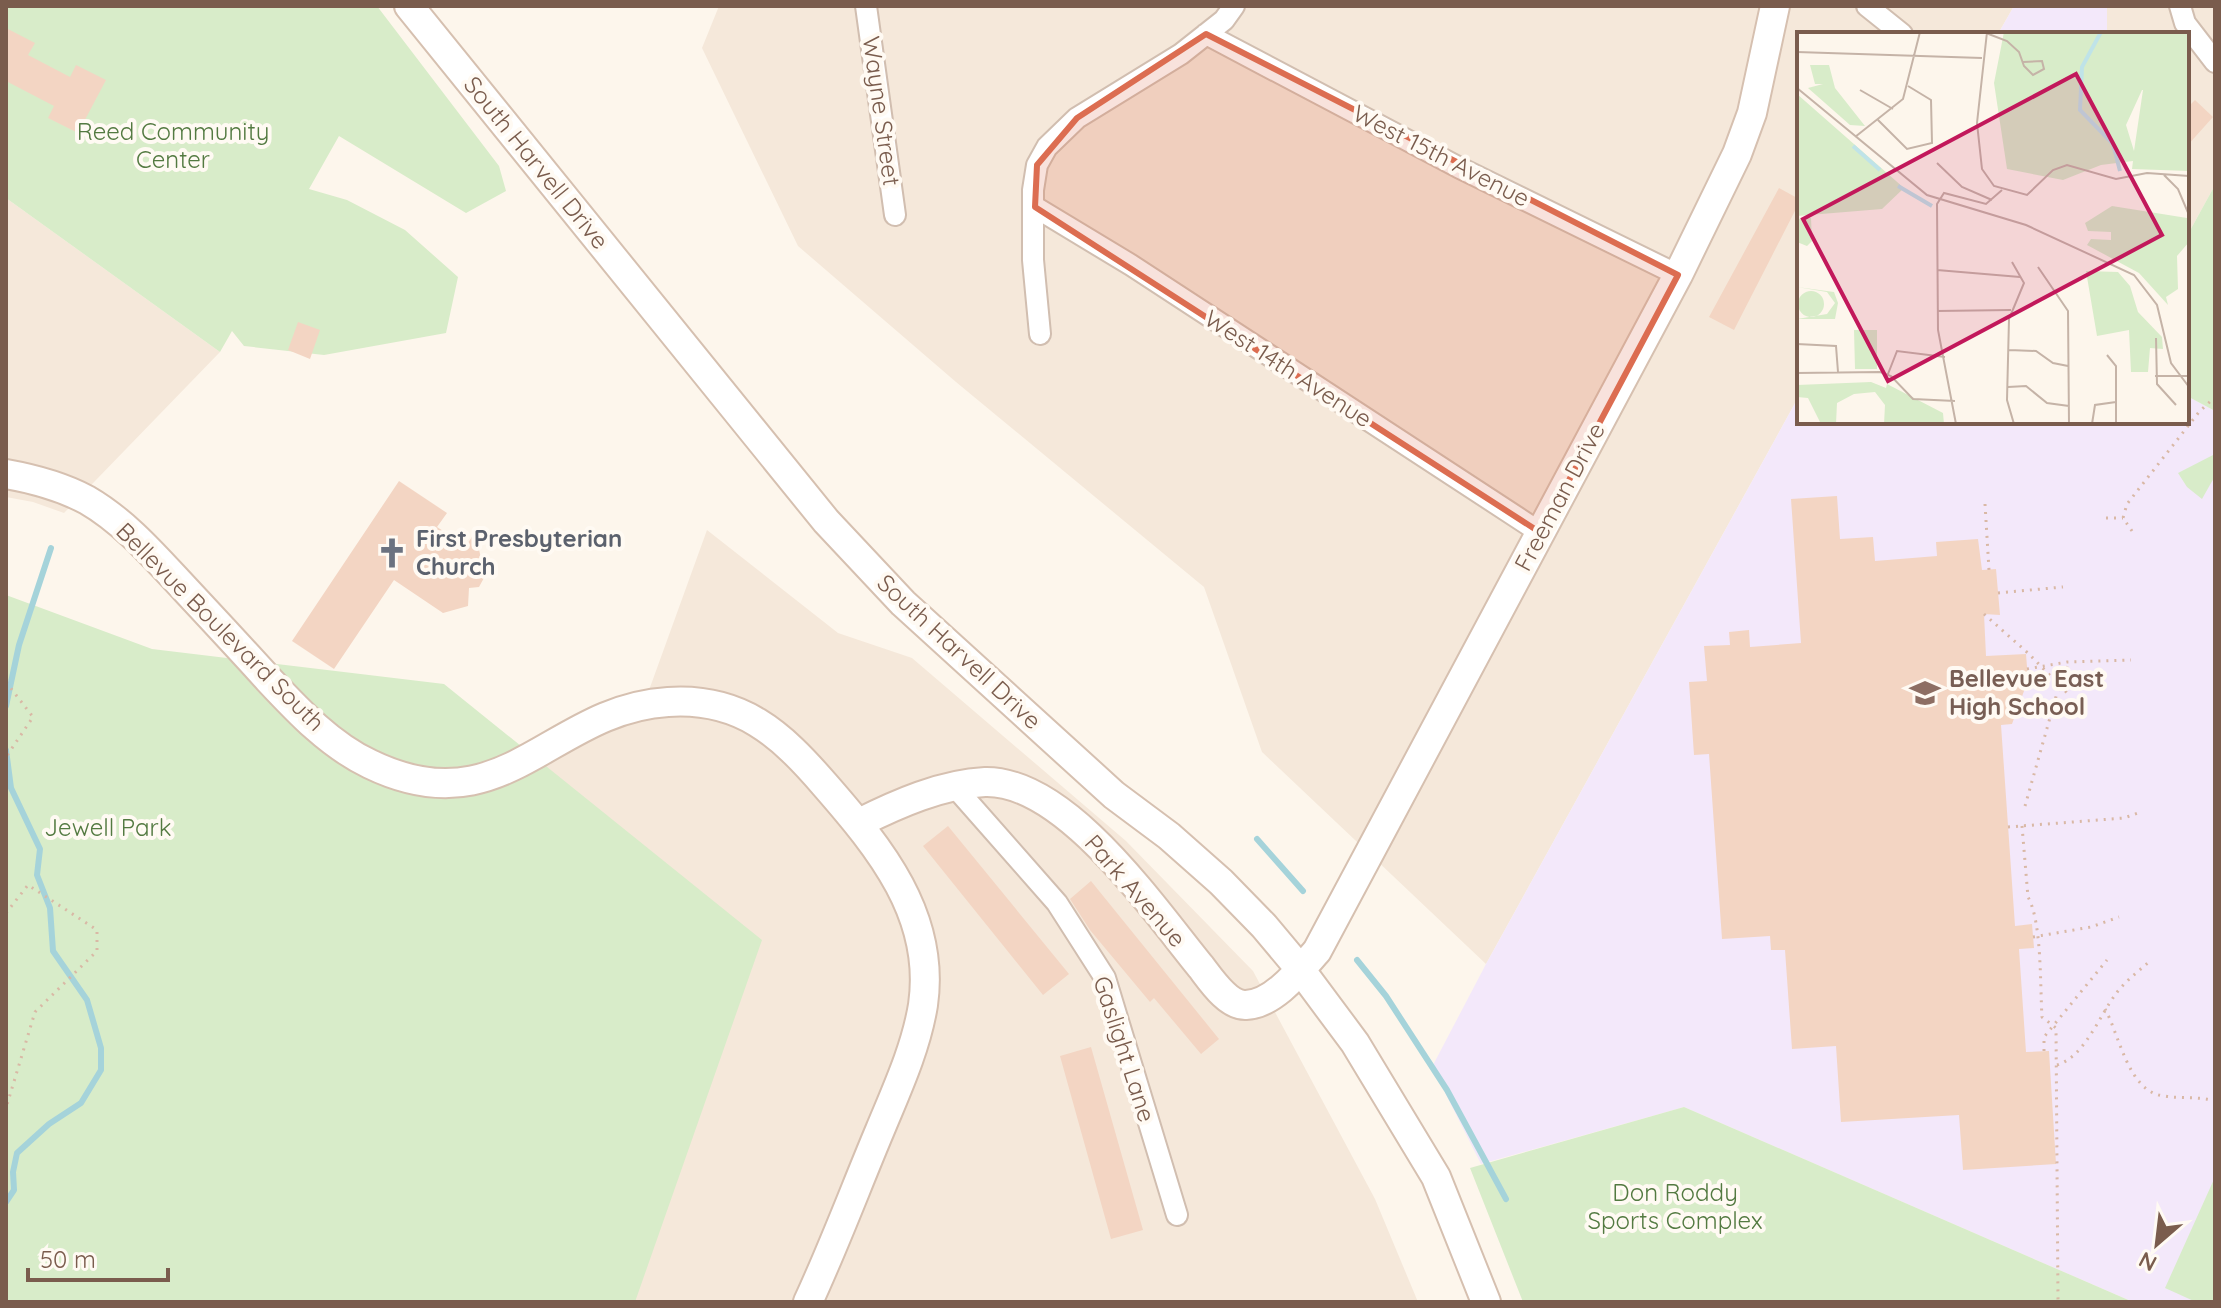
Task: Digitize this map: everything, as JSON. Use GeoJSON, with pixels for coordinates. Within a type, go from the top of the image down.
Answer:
{"type":"FeatureCollection","features":[{"type":"Feature","properties":{"kind":"street","name":"South Harvell Drive"},"geometry":{"type":"LineString","coordinates":[[409,6],[836,531],[903,603],[1114,795],[1169,836],[1221,882],[1300,969],[1355,1043],[1436,1177],[1486,1302]]}},
{"type":"Feature","properties":{"kind":"street","name":"Wayne Street"},"geometry":{"type":"LineString","coordinates":[[866,6],[895,215]]}},
{"type":"Feature","properties":{"kind":"street"},"geometry":{"type":"LineString","coordinates":[[1040,334],[1033,260],[1033,190],[1037,165],[1047,147],[1077,118],[1181,54],[1224,20],[1234,6]]}},
{"type":"Feature","properties":{"kind":"street","name":"Freeman Drive"},"geometry":{"type":"LineString","coordinates":[[1300,969],[1317,951],[1678,275],[1747,127],[1775,6]]}},
{"type":"Feature","properties":{"kind":"street"},"geometry":{"type":"LineString","coordinates":[[1867,6],[1900,32]]}},
{"type":"Feature","properties":{"kind":"street"},"geometry":{"type":"LineString","coordinates":[[2180,6],[2188,32]]}},
{"type":"Feature","properties":{"kind":"street","name":"West 15th Avenue"},"geometry":{"type":"LineString","coordinates":[[1206,34],[1458,167],[1678,275]]}},
{"type":"Feature","properties":{"kind":"street"},"geometry":{"type":"LineString","coordinates":[[2193,47],[2215,62]]}},
{"type":"Feature","properties":{"kind":"street","name":"West 14th Avenue"},"geometry":{"type":"LineString","coordinates":[[1035,207],[1131,265],[1541,533]]}},
{"type":"Feature","properties":{"kind":"street","name":"Bellevue Boulevard South"},"geometry":{"type":"LineString","coordinates":[[6,474],[57,486],[106,512],[151,552],[316,728],[366,762],[395,775],[426,783],[473,781],[517,765],[575,732],[644,704],[699,702],[744,714],[773,731],[796,752],[859,823],[897,877],[915,919],[924,966],[922,1006],[905,1069],[808,1302]]}},
{"type":"Feature","properties":{"kind":"street","name":"Park Avenue"},"geometry":{"type":"LineString","coordinates":[[859,823],[886,809],[954,786],[987,782],[1008,785],[1040,799],[1079,827],[1110,855],[1207,975],[1239,1005],[1258,1003],[1272,995],[1300,969]]}},
{"type":"Feature","properties":{"kind":"street","name":"Gaslight Lane"},"geometry":{"type":"LineString","coordinates":[[954,786],[1057,903],[1105,978],[1177,1215]]}},
{"type":"Feature","properties":{"kind":"path"},"geometry":{"type":"LineString","coordinates":[[2123,518],[2127,504],[2199,412],[2215,397]]}},
{"type":"Feature","properties":{"kind":"path"},"geometry":{"type":"LineString","coordinates":[[1985,504],[1989,570]]}},
{"type":"Feature","properties":{"kind":"path"},"geometry":{"type":"LineString","coordinates":[[2106,518],[2123,518]]}},
{"type":"Feature","properties":{"kind":"path"},"geometry":{"type":"LineString","coordinates":[[2123,518],[2132,531]]}},
{"type":"Feature","properties":{"kind":"path"},"geometry":{"type":"LineString","coordinates":[[1998,593],[2063,587]]}},
{"type":"Feature","properties":{"kind":"path"},"geometry":{"type":"LineString","coordinates":[[1984,614],[2070,696]]}},
{"type":"Feature","properties":{"kind":"path"},"geometry":{"type":"LineString","coordinates":[[2027,669],[2067,662],[2131,660]]}},
{"type":"Feature","properties":{"kind":"path"},"geometry":{"type":"LineString","coordinates":[[2025,806],[2068,665]]}},
{"type":"Feature","properties":{"kind":"path"},"geometry":{"type":"LineString","coordinates":[[6,682],[33,717],[6,757]]}},
{"type":"Feature","properties":{"kind":"path"},"geometry":{"type":"LineString","coordinates":[[2008,827],[2124,818],[2141,812]]}},
{"type":"Feature","properties":{"kind":"path"},"geometry":{"type":"LineString","coordinates":[[2022,826],[2028,897],[2033,906],[2042,1017],[2056,1028],[2058,1302]]}},
{"type":"Feature","properties":{"kind":"path"},"geometry":{"type":"LineString","coordinates":[[6,913],[28,885],[97,930],[97,951],[35,1012],[6,1108]]}},
{"type":"Feature","properties":{"kind":"path"},"geometry":{"type":"LineString","coordinates":[[2035,937],[2091,927],[2119,917]]}},
{"type":"Feature","properties":{"kind":"path"},"geometry":{"type":"LineString","coordinates":[[2044,1051],[2044,1037],[2107,960]]}},
{"type":"Feature","properties":{"kind":"path"},"geometry":{"type":"LineString","coordinates":[[2057,1065],[2067,1062],[2078,1050],[2125,983],[2151,960]]}},
{"type":"Feature","properties":{"kind":"path"},"geometry":{"type":"LineString","coordinates":[[2105,1009],[2134,1073],[2149,1092],[2215,1101]]}},
{"type":"Feature","properties":{"kind":"highlighted area"},"geometry":{"type":"Polygon","coordinates":[[[1206,34],[1678,275],[1541,533],[1035,207],[1037,165],[1077,118],[1206,34]]]}},
{"type":"Feature","properties":{"kind":"shaded area"},"geometry":{"type":"Polygon","coordinates":[[[719,6],[2014,6],[1999,32],[1797,32],[1797,400],[1486,964],[1262,752],[1204,587],[956,382],[798,246],[702,48],[719,6]]]}},
{"type":"Feature","properties":{"kind":"shaded area"},"geometry":{"type":"Polygon","coordinates":[[[2014,6],[2107,6],[2107,32],[1999,32],[2014,6]]]}},
{"type":"Feature","properties":{"kind":"shaded area"},"geometry":{"type":"Polygon","coordinates":[[[2107,6],[2215,6],[2215,185],[2189,232],[2189,32],[2107,32],[2107,6]]]}},
{"type":"Feature","properties":{"kind":"shaded area"},"geometry":{"type":"Polygon","coordinates":[[[6,198],[220,352],[64,513],[6,497],[6,198]]]}},
{"type":"Feature","properties":{"kind":"shaded area","name":"Bellevue East High School"},"geometry":{"type":"Polygon","coordinates":[[[2189,397],[2215,411],[2215,1302],[2133,1302],[1684,1107],[1481,1164],[1432,1067],[1797,400],[1797,424],[2189,424],[2189,397]]]}},
{"type":"Feature","properties":{"kind":"shaded area"},"geometry":{"type":"Polygon","coordinates":[[[707,530],[838,633],[912,658],[1126,841],[1253,971],[1375,1199],[1418,1302],[605,1302],[449,784],[644,704],[707,530]]]}},
{"type":"Feature","properties":{"kind":"green space","name":"Reed Community Center"},"geometry":{"type":"Polygon","coordinates":[[[6,6],[377,6],[499,166],[506,191],[466,213],[339,136],[309,189],[347,200],[405,230],[458,277],[446,333],[324,355],[244,346],[232,331],[220,352],[6,198],[6,6]]]}},
{"type":"Feature","properties":{"kind":"green space"},"geometry":{"type":"Polygon","coordinates":[[[2215,185],[2215,411],[2189,397],[2189,232],[2215,185]]]}},
{"type":"Feature","properties":{"kind":"green space"},"geometry":{"type":"Polygon","coordinates":[[[2215,454],[2215,476],[2202,499],[2187,487],[2178,473],[2215,454]]]}},
{"type":"Feature","properties":{"kind":"green space","name":"Jewell Park"},"geometry":{"type":"Polygon","coordinates":[[[6,595],[152,649],[444,684],[762,940],[635,1302],[6,1302],[6,595]]]}},
{"type":"Feature","properties":{"kind":"green space","name":"Don Roddy Sports Complex"},"geometry":{"type":"Polygon","coordinates":[[[1684,1107],[2133,1302],[1523,1302],[1470,1168],[1684,1107]]]}},
{"type":"Feature","properties":{"kind":"green space"},"geometry":{"type":"Polygon","coordinates":[[[2215,1177],[2215,1302],[2196,1302],[2165,1288],[2215,1177]]]}},
{"type":"Feature","properties":{"kind":"building","name":"Reed Community Center"},"geometry":{"type":"Polygon","coordinates":[[[6,28],[35,43],[28,55],[70,77],[76,65],[106,80],[78,133],[48,118],[54,106],[6,81],[6,28]]]}},
{"type":"Feature","properties":{"kind":"building"},"geometry":{"type":"Polygon","coordinates":[[[2195,100],[2213,117],[2189,144],[2189,106],[2195,100]]]}},
{"type":"Feature","properties":{"kind":"building"},"geometry":{"type":"Polygon","coordinates":[[[1779,188],[1797,198],[1797,207],[1734,330],[1709,317],[1779,188]]]}},
{"type":"Feature","properties":{"kind":"building"},"geometry":{"type":"Polygon","coordinates":[[[298,322],[320,330],[310,359],[288,350],[298,322]]]}},
{"type":"Feature","properties":{"kind":"building"},"geometry":{"type":"Polygon","coordinates":[[[399,481],[447,513],[437,527],[466,546],[475,532],[485,576],[479,587],[469,588],[468,606],[443,613],[394,580],[334,669],[292,641],[399,481]]]}},
{"type":"Feature","properties":{"kind":"building","name":"Bellevue East High School"},"geometry":{"type":"Polygon","coordinates":[[[1837,496],[1840,539],[1873,537],[1875,561],[1937,556],[1936,542],[1978,539],[1982,570],[1996,569],[2000,615],[1984,614],[1986,656],[2026,654],[2028,680],[2012,724],[2001,725],[2015,926],[2032,924],[2034,948],[2019,949],[2026,1052],[2049,1051],[2056,1164],[1963,1170],[1959,1115],[1841,1122],[1836,1046],[1792,1049],[1785,950],[1771,950],[1770,936],[1722,939],[1709,754],[1694,755],[1689,682],[1707,681],[1704,646],[1730,645],[1729,632],[1749,630],[1750,647],[1801,643],[1791,499],[1837,496]]]}},
{"type":"Feature","properties":{"kind":"building"},"geometry":{"type":"Polygon","coordinates":[[[948,826],[1069,974],[1043,995],[923,846],[948,826]]]}},
{"type":"Feature","properties":{"kind":"building"},"geometry":{"type":"Polygon","coordinates":[[[1091,881],[1219,1039],[1201,1054],[1154,998],[1150,1002],[1090,930],[1070,899],[1091,881]]]}},
{"type":"Feature","properties":{"kind":"building"},"geometry":{"type":"Polygon","coordinates":[[[1091,1047],[1143,1230],[1111,1239],[1060,1056],[1091,1047]]]}},
{"type":"Feature","properties":{"kind":"waterway"},"geometry":{"type":"LineString","coordinates":[[6,706],[19,645],[51,548]]}},
{"type":"Feature","properties":{"kind":"waterway"},"geometry":{"type":"LineString","coordinates":[[6,750],[11,788],[40,849],[37,875],[50,908],[53,951],[87,1000],[101,1048],[101,1070],[81,1103],[49,1124],[17,1153],[13,1172],[14,1190],[6,1202]]}},
{"type":"Feature","properties":{"kind":"waterway"},"geometry":{"type":"LineString","coordinates":[[1257,839],[1303,891]]}},
{"type":"Feature","properties":{"kind":"waterway"},"geometry":{"type":"LineString","coordinates":[[1357,960],[1386,996],[1447,1090],[1506,1199]]}},
{"type":"Feature","properties":{"kind":"place","name":"First Presbyterian Church"},"geometry":{"type":"Point","coordinates":[392,553]}},
{"type":"Feature","properties":{"kind":"place","name":"Bellevue East High School"},"geometry":{"type":"Point","coordinates":[1925,693]}}]}
